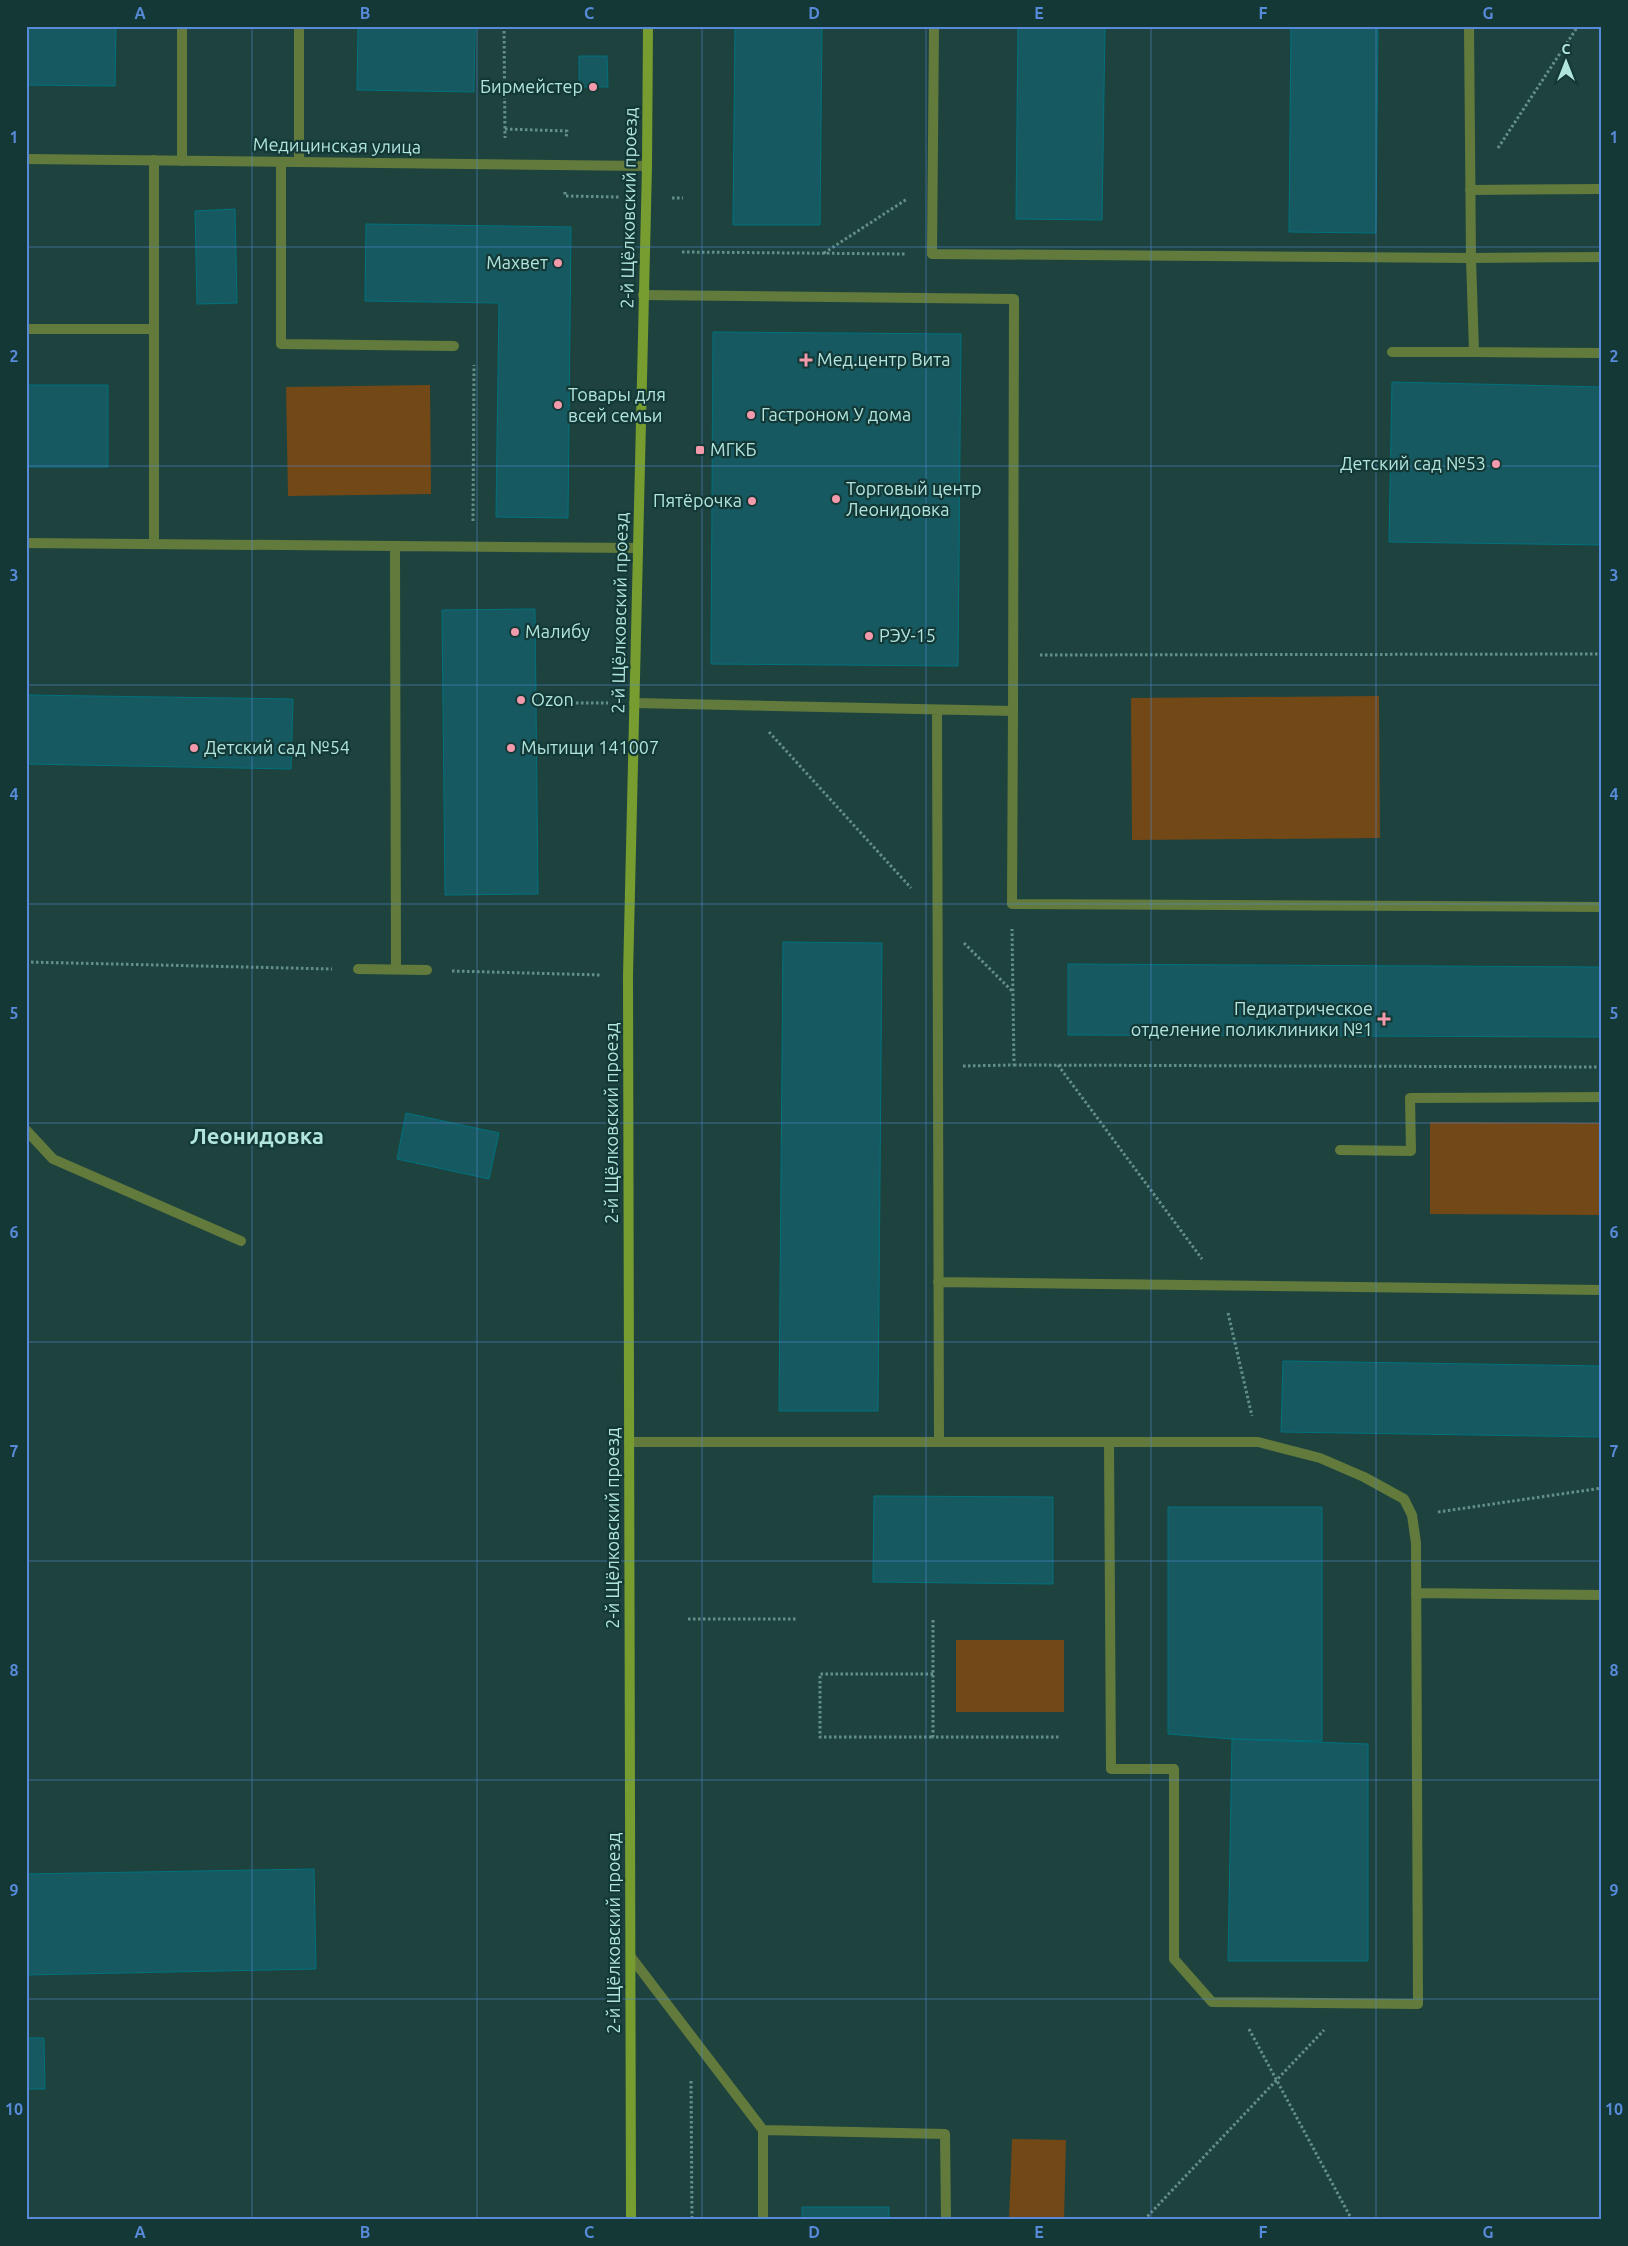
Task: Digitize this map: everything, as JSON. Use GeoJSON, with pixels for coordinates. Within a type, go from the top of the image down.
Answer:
{"type":"FeatureCollection","features":[{"type":"Feature","properties":{"kind":"street"},"geometry":{"type":"LineString","coordinates":[[182,26],[182,161]]}},
{"type":"Feature","properties":{"kind":"street"},"geometry":{"type":"LineString","coordinates":[[298,26],[299,162]]}},
{"type":"Feature","properties":{"kind":"street","name":"2-й Щёлковский проезд"},"geometry":{"type":"LineString","coordinates":[[632,2220],[628,976],[647,166],[648,26]]}},
{"type":"Feature","properties":{"kind":"street"},"geometry":{"type":"LineString","coordinates":[[934,26],[932,254],[1471,258],[1602,257]]}},
{"type":"Feature","properties":{"kind":"street"},"geometry":{"type":"LineString","coordinates":[[1469,26],[1471,258],[1474,352]]}},
{"type":"Feature","properties":{"kind":"street","name":"Медицинская улица"},"geometry":{"type":"LineString","coordinates":[[26,159],[647,166]]}},
{"type":"Feature","properties":{"kind":"street"},"geometry":{"type":"LineString","coordinates":[[154,160],[154,544]]}},
{"type":"Feature","properties":{"kind":"street"},"geometry":{"type":"LineString","coordinates":[[281,162],[281,344],[454,346]]}},
{"type":"Feature","properties":{"kind":"street"},"geometry":{"type":"LineString","coordinates":[[1470,190],[1602,190]]}},
{"type":"Feature","properties":{"kind":"street"},"geometry":{"type":"LineString","coordinates":[[644,294],[1014,298],[1012,904],[1602,907]]}},
{"type":"Feature","properties":{"kind":"street"},"geometry":{"type":"LineString","coordinates":[[26,329],[154,329]]}},
{"type":"Feature","properties":{"kind":"street"},"geometry":{"type":"LineString","coordinates":[[1392,352],[1602,353]]}},
{"type":"Feature","properties":{"kind":"street"},"geometry":{"type":"LineString","coordinates":[[26,543],[638,548]]}},
{"type":"Feature","properties":{"kind":"street"},"geometry":{"type":"LineString","coordinates":[[395,546],[396,970]]}},
{"type":"Feature","properties":{"kind":"street"},"geometry":{"type":"LineString","coordinates":[[634,704],[1013,711]]}},
{"type":"Feature","properties":{"kind":"street"},"geometry":{"type":"LineString","coordinates":[[937,710],[939,1442]]}},
{"type":"Feature","properties":{"kind":"street"},"geometry":{"type":"LineString","coordinates":[[358,969],[427,970]]}},
{"type":"Feature","properties":{"kind":"street"},"geometry":{"type":"LineString","coordinates":[[1340,1150],[1411,1151],[1410,1098],[1602,1097]]}},
{"type":"Feature","properties":{"kind":"street"},"geometry":{"type":"LineString","coordinates":[[26,1130],[53,1159],[241,1241]]}},
{"type":"Feature","properties":{"kind":"street"},"geometry":{"type":"LineString","coordinates":[[938,1282],[1602,1290]]}},
{"type":"Feature","properties":{"kind":"street"},"geometry":{"type":"LineString","coordinates":[[629,1442],[939,1442],[1109,1442],[1258,1442],[1320,1458],[1364,1477],[1404,1499],[1412,1515],[1416,1543],[1418,2004],[1212,2002],[1174,1959],[1174,1769],[1111,1769],[1109,1442]]}},
{"type":"Feature","properties":{"kind":"street"},"geometry":{"type":"LineString","coordinates":[[1416,1593],[1602,1595]]}},
{"type":"Feature","properties":{"kind":"street"},"geometry":{"type":"LineString","coordinates":[[631,1956],[763,2130],[763,2220]]}},
{"type":"Feature","properties":{"kind":"street"},"geometry":{"type":"LineString","coordinates":[[763,2130],[945,2134],[946,2220]]}},
{"type":"Feature","properties":{"kind":"path"},"geometry":{"type":"LineString","coordinates":[[504,26],[505,164]]}},
{"type":"Feature","properties":{"kind":"path"},"geometry":{"type":"LineString","coordinates":[[1497,149],[1578,26]]}},
{"type":"Feature","properties":{"kind":"path"},"geometry":{"type":"LineString","coordinates":[[823,253],[933,182]]}},
{"type":"Feature","properties":{"kind":"path"},"geometry":{"type":"LineString","coordinates":[[682,252],[932,254]]}},
{"type":"Feature","properties":{"kind":"path"},"geometry":{"type":"LineString","coordinates":[[454,346],[474,347],[473,547]]}},
{"type":"Feature","properties":{"kind":"path"},"geometry":{"type":"LineString","coordinates":[[1013,655],[1602,654]]}},
{"type":"Feature","properties":{"kind":"path"},"geometry":{"type":"LineString","coordinates":[[551,703],[634,704]]}},
{"type":"Feature","properties":{"kind":"path"},"geometry":{"type":"LineString","coordinates":[[745,706],[938,918],[1013,992]]}},
{"type":"Feature","properties":{"kind":"path"},"geometry":{"type":"LineString","coordinates":[[1012,904],[1014,1065]]}},
{"type":"Feature","properties":{"kind":"path"},"geometry":{"type":"LineString","coordinates":[[26,962],[358,969]]}},
{"type":"Feature","properties":{"kind":"path"},"geometry":{"type":"LineString","coordinates":[[427,970],[628,976]]}},
{"type":"Feature","properties":{"kind":"path"},"geometry":{"type":"LineString","coordinates":[[938,1067],[1014,1065],[1602,1067]]}},
{"type":"Feature","properties":{"kind":"path"},"geometry":{"type":"LineString","coordinates":[[1058,1065],[1222,1285],[1258,1442]]}},
{"type":"Feature","properties":{"kind":"path"},"geometry":{"type":"LineString","coordinates":[[1412,1515],[1602,1488]]}},
{"type":"Feature","properties":{"kind":"path"},"geometry":{"type":"LineString","coordinates":[[688,1619],[797,1619]]}},
{"type":"Feature","properties":{"kind":"path"},"geometry":{"type":"LineString","coordinates":[[933,1620],[933,1737]]}},
{"type":"Feature","properties":{"kind":"path"},"geometry":{"type":"LineString","coordinates":[[933,1674],[820,1674],[820,1737],[1060,1737]]}},
{"type":"Feature","properties":{"kind":"path"},"geometry":{"type":"LineString","coordinates":[[1234,2002],[1352,2220]]}},
{"type":"Feature","properties":{"kind":"path"},"geometry":{"type":"LineString","coordinates":[[1144,2220],[1350,2003]]}},
{"type":"Feature","properties":{"kind":"path"},"geometry":{"type":"LineString","coordinates":[[691,2036],[692,2220]]}},
{"type":"Feature","properties":{"kind":"shaded area"},"geometry":{"type":"Polygon","coordinates":[[[430,385],[431,494],[288,496],[286,387],[430,385]]]}},
{"type":"Feature","properties":{"kind":"shaded area"},"geometry":{"type":"Polygon","coordinates":[[[1379,696],[1380,838],[1132,840],[1131,698],[1379,696]]]}},
{"type":"Feature","properties":{"kind":"shaded area"},"geometry":{"type":"Polygon","coordinates":[[[1430,1122],[1602,1123],[1602,1215],[1430,1214],[1430,1122]]]}},
{"type":"Feature","properties":{"kind":"shaded area"},"geometry":{"type":"Polygon","coordinates":[[[956,1640],[1064,1640],[1064,1712],[956,1712],[956,1640]]]}},
{"type":"Feature","properties":{"kind":"shaded area"},"geometry":{"type":"Polygon","coordinates":[[[1012,2139],[1066,2140],[1064,2220],[1009,2220],[1012,2139]]]}},
{"type":"Feature","properties":{"kind":"building"},"geometry":{"type":"Polygon","coordinates":[[[26,26],[116,26],[115,86],[26,85],[26,26]]]}},
{"type":"Feature","properties":{"kind":"building"},"geometry":{"type":"Polygon","coordinates":[[[358,26],[475,26],[474,92],[357,90],[358,26]]]}},
{"type":"Feature","properties":{"kind":"building"},"geometry":{"type":"Polygon","coordinates":[[[735,26],[822,26],[820,225],[733,225],[735,26]]]}},
{"type":"Feature","properties":{"kind":"building"},"geometry":{"type":"Polygon","coordinates":[[[1018,26],[1105,26],[1102,220],[1016,219],[1018,26]]]}},
{"type":"Feature","properties":{"kind":"building"},"geometry":{"type":"Polygon","coordinates":[[[1291,26],[1378,26],[1376,233],[1289,232],[1291,26]]]}},
{"type":"Feature","properties":{"kind":"building"},"geometry":{"type":"Polygon","coordinates":[[[579,56],[607,56],[608,87],[579,87],[579,56]]]}},
{"type":"Feature","properties":{"kind":"building"},"geometry":{"type":"Polygon","coordinates":[[[235,209],[237,303],[197,304],[195,211],[235,209]]]}},
{"type":"Feature","properties":{"kind":"building"},"geometry":{"type":"Polygon","coordinates":[[[366,224],[571,227],[568,518],[496,517],[499,303],[365,301],[366,224]]]}},
{"type":"Feature","properties":{"kind":"building","name":"Торговый центр Леонидовка"},"geometry":{"type":"Polygon","coordinates":[[[713,332],[961,334],[958,666],[711,664],[713,332]]]}},
{"type":"Feature","properties":{"kind":"building","name":"Детский сад №53"},"geometry":{"type":"Polygon","coordinates":[[[1392,382],[1602,387],[1602,545],[1389,542],[1392,382]]]}},
{"type":"Feature","properties":{"kind":"building"},"geometry":{"type":"Polygon","coordinates":[[[26,385],[108,385],[108,467],[26,467],[26,385]]]}},
{"type":"Feature","properties":{"kind":"building"},"geometry":{"type":"Polygon","coordinates":[[[535,609],[538,894],[445,895],[442,610],[535,609]]]}},
{"type":"Feature","properties":{"kind":"building"},"geometry":{"type":"Polygon","coordinates":[[[26,695],[293,699],[291,769],[26,764],[26,695]]]}},
{"type":"Feature","properties":{"kind":"building"},"geometry":{"type":"Polygon","coordinates":[[[783,942],[882,943],[878,1411],[779,1411],[783,942]]]}},
{"type":"Feature","properties":{"kind":"building"},"geometry":{"type":"Polygon","coordinates":[[[1068,964],[1602,967],[1602,1037],[1068,1035],[1068,964]]]}},
{"type":"Feature","properties":{"kind":"building"},"geometry":{"type":"Polygon","coordinates":[[[406,1113],[499,1133],[489,1179],[397,1159],[406,1113]]]}},
{"type":"Feature","properties":{"kind":"building"},"geometry":{"type":"Polygon","coordinates":[[[1283,1361],[1602,1366],[1602,1437],[1281,1432],[1283,1361]]]}},
{"type":"Feature","properties":{"kind":"building"},"geometry":{"type":"Polygon","coordinates":[[[874,1496],[1053,1497],[1053,1584],[873,1582],[874,1496]]]}},
{"type":"Feature","properties":{"kind":"building"},"geometry":{"type":"Polygon","coordinates":[[[1168,1507],[1322,1507],[1322,1741],[1232,1739],[1168,1734],[1168,1507]]]}},
{"type":"Feature","properties":{"kind":"building"},"geometry":{"type":"Polygon","coordinates":[[[1232,1739],[1368,1744],[1368,1961],[1228,1961],[1232,1739]]]}},
{"type":"Feature","properties":{"kind":"building"},"geometry":{"type":"Polygon","coordinates":[[[314,1869],[316,1969],[26,1975],[26,1874],[314,1869]]]}},
{"type":"Feature","properties":{"kind":"building"},"geometry":{"type":"Polygon","coordinates":[[[26,2038],[44,2038],[45,2089],[26,2089],[26,2038]]]}},
{"type":"Feature","properties":{"kind":"building"},"geometry":{"type":"Polygon","coordinates":[[[802,2207],[889,2207],[889,2220],[802,2220],[802,2207]]]}},
{"type":"Feature","properties":{"kind":"place","name":"Бирмейстер"},"geometry":{"type":"Point","coordinates":[593,87]}},
{"type":"Feature","properties":{"kind":"place","name":"Махвет"},"geometry":{"type":"Point","coordinates":[558,263]}},
{"type":"Feature","properties":{"kind":"place","name":"Мед.центр Вита"},"geometry":{"type":"Point","coordinates":[806,360]}},
{"type":"Feature","properties":{"kind":"place","name":"Товары для всей семьи"},"geometry":{"type":"Point","coordinates":[558,405]}},
{"type":"Feature","properties":{"kind":"place","name":"Гастроном У дома"},"geometry":{"type":"Point","coordinates":[751,415]}},
{"type":"Feature","properties":{"kind":"place","name":"МГКБ"},"geometry":{"type":"Point","coordinates":[700,450]}},
{"type":"Feature","properties":{"kind":"place","name":"Детский сад №53"},"geometry":{"type":"Point","coordinates":[1496,464]}},
{"type":"Feature","properties":{"kind":"place","name":"Торговый центр Леонидовка"},"geometry":{"type":"Point","coordinates":[836,499]}},
{"type":"Feature","properties":{"kind":"place","name":"Пятёрочка"},"geometry":{"type":"Point","coordinates":[752,501]}},
{"type":"Feature","properties":{"kind":"place","name":"Малибу"},"geometry":{"type":"Point","coordinates":[515,632]}},
{"type":"Feature","properties":{"kind":"place","name":"РЭУ-15"},"geometry":{"type":"Point","coordinates":[869,636]}},
{"type":"Feature","properties":{"kind":"place","name":"Ozon"},"geometry":{"type":"Point","coordinates":[521,700]}},
{"type":"Feature","properties":{"kind":"place","name":"Детский сад №54"},"geometry":{"type":"Point","coordinates":[194,748]}},
{"type":"Feature","properties":{"kind":"place","name":"Мытищи 141007"},"geometry":{"type":"Point","coordinates":[511,748]}},
{"type":"Feature","properties":{"kind":"place","name":"Педиатрическое отделение поликлиники №1"},"geometry":{"type":"Point","coordinates":[1384,1019]}},
{"type":"Feature","properties":{"kind":"district","name":"Леонидовка"},"geometry":{"type":"Point","coordinates":[257,1136]}}]}
